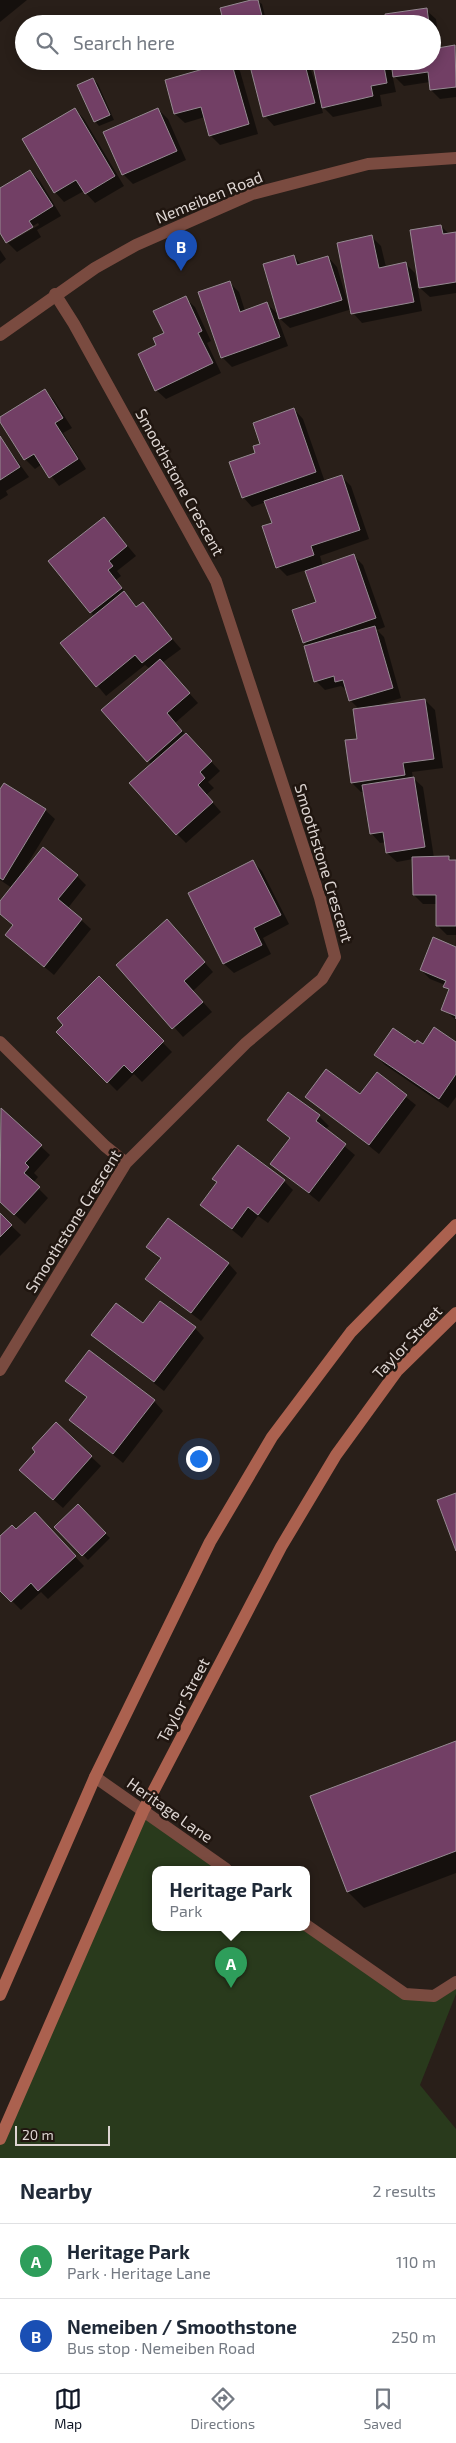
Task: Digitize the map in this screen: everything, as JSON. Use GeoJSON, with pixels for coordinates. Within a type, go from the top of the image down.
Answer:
{"type":"FeatureCollection","features":[{"type":"Feature","properties":{"kind":"main road"},"geometry":{"type":"LineString","coordinates":[[0,1995],[95,1777],[210,1542],[272,1437],[350,1332],[456,1225]]}},
{"type":"Feature","properties":{"kind":"main road","name":"Taylor Street"},"geometry":{"type":"LineString","coordinates":[[0,2139],[143,1811],[281,1547],[336,1456],[397,1371],[456,1313]]}},
{"type":"Feature","properties":{"kind":"street","name":"Nemeiben Road"},"geometry":{"type":"LineString","coordinates":[[0,335],[94,268],[136,245],[252,194],[368,164],[456,158]]}},
{"type":"Feature","properties":{"kind":"street","name":"Smoothstone Crescent"},"geometry":{"type":"LineString","coordinates":[[0,1370],[126,1163],[246,1043],[322,979],[336,956],[320,898],[216,581],[74,324],[55,294]]}},
{"type":"Feature","properties":{"kind":"street"},"geometry":{"type":"LineString","coordinates":[[0,1042],[105,1146],[126,1163]]}},
{"type":"Feature","properties":{"kind":"street","name":"Heritage Lane"},"geometry":{"type":"LineString","coordinates":[[95,1777],[222,1866]]}},
{"type":"Feature","properties":{"kind":"street"},"geometry":{"type":"LineString","coordinates":[[310,1928],[405,1994],[434,1996],[456,1982]]}},
{"type":"Feature","properties":{"kind":"green space"},"geometry":{"type":"Polygon","coordinates":[[[143,1811],[223,1866],[152,1866],[152,1931],[310,1930],[416,1996],[456,1982],[456,1994],[420,2085],[456,2129],[456,2158],[0,2158],[0,2139],[143,1811]]]}},
{"type":"Feature","properties":{"kind":"building"},"geometry":{"type":"Polygon","coordinates":[[[258,0],[262,15],[222,15],[220,8],[258,0]]]}},
{"type":"Feature","properties":{"kind":"building"},"geometry":{"type":"Polygon","coordinates":[[[427,8],[428,15],[385,15],[427,8]]]}},
{"type":"Feature","properties":{"kind":"building"},"geometry":{"type":"Polygon","coordinates":[[[455,45],[456,87],[430,90],[428,72],[393,77],[392,70],[441,70],[441,47],[455,45]]]}},
{"type":"Feature","properties":{"kind":"building"},"geometry":{"type":"Polygon","coordinates":[[[200,70],[234,70],[249,124],[209,136],[201,107],[174,114],[165,80],[200,70]]]}},
{"type":"Feature","properties":{"kind":"building"},"geometry":{"type":"Polygon","coordinates":[[[251,70],[306,70],[315,103],[263,117],[251,70]]]}},
{"type":"Feature","properties":{"kind":"building"},"geometry":{"type":"Polygon","coordinates":[[[314,70],[385,70],[387,83],[371,86],[373,96],[322,108],[314,70]]]}},
{"type":"Feature","properties":{"kind":"building"},"geometry":{"type":"Polygon","coordinates":[[[93,78],[110,115],[94,122],[77,85],[93,78]]]}},
{"type":"Feature","properties":{"kind":"building"},"geometry":{"type":"Polygon","coordinates":[[[75,108],[115,176],[85,194],[76,180],[54,193],[22,139],[75,108]]]}},
{"type":"Feature","properties":{"kind":"building"},"geometry":{"type":"Polygon","coordinates":[[[158,108],[177,151],[122,175],[103,132],[158,108]]]}},
{"type":"Feature","properties":{"kind":"building"},"geometry":{"type":"Polygon","coordinates":[[[30,170],[53,206],[29,221],[33,227],[6,243],[0,233],[0,188],[30,170]]]}},
{"type":"Feature","properties":{"kind":"building"},"geometry":{"type":"Polygon","coordinates":[[[441,225],[443,234],[456,232],[456,282],[419,288],[410,230],[441,225]]]}},
{"type":"Feature","properties":{"kind":"building"},"geometry":{"type":"Polygon","coordinates":[[[372,235],[379,268],[406,262],[414,302],[351,314],[337,243],[372,235]]]}},
{"type":"Feature","properties":{"kind":"building"},"geometry":{"type":"Polygon","coordinates":[[[294,255],[297,265],[328,256],[342,300],[279,319],[263,264],[294,255]]]}},
{"type":"Feature","properties":{"kind":"building"},"geometry":{"type":"Polygon","coordinates":[[[230,281],[240,312],[267,302],[280,337],[221,358],[198,292],[230,281]]]}},
{"type":"Feature","properties":{"kind":"building"},"geometry":{"type":"Polygon","coordinates":[[[186,296],[202,331],[198,333],[213,363],[155,391],[138,354],[156,345],[153,338],[164,333],[153,311],[186,296]]]}},
{"type":"Feature","properties":{"kind":"building"},"geometry":{"type":"Polygon","coordinates":[[[45,389],[63,418],[55,423],[78,459],[49,478],[34,454],[24,460],[0,422],[0,417],[45,389]]]}},
{"type":"Feature","properties":{"kind":"building"},"geometry":{"type":"Polygon","coordinates":[[[294,408],[316,472],[242,498],[229,462],[255,453],[253,446],[260,444],[253,423],[294,408]]]}},
{"type":"Feature","properties":{"kind":"building"},"geometry":{"type":"Polygon","coordinates":[[[0,436],[20,467],[0,480],[0,436]]]}},
{"type":"Feature","properties":{"kind":"building"},"geometry":{"type":"Polygon","coordinates":[[[342,475],[360,530],[311,546],[314,555],[276,568],[262,526],[272,523],[264,501],[342,475]]]}},
{"type":"Feature","properties":{"kind":"building"},"geometry":{"type":"Polygon","coordinates":[[[104,517],[127,546],[109,561],[113,566],[108,570],[122,588],[90,613],[48,561],[104,517]]]}},
{"type":"Feature","properties":{"kind":"building"},"geometry":{"type":"Polygon","coordinates":[[[354,554],[376,618],[303,643],[292,610],[316,602],[305,571],[354,554]]]}},
{"type":"Feature","properties":{"kind":"building"},"geometry":{"type":"Polygon","coordinates":[[[124,591],[136,607],[143,602],[172,639],[142,663],[135,655],[96,687],[60,643],[124,591]]]}},
{"type":"Feature","properties":{"kind":"building"},"geometry":{"type":"Polygon","coordinates":[[[375,626],[393,688],[349,701],[343,680],[335,682],[334,676],[314,682],[304,646],[375,626]]]}},
{"type":"Feature","properties":{"kind":"building"},"geometry":{"type":"Polygon","coordinates":[[[160,659],[190,693],[167,713],[182,731],[147,762],[101,710],[160,659]]]}},
{"type":"Feature","properties":{"kind":"building"},"geometry":{"type":"Polygon","coordinates":[[[425,699],[434,759],[403,763],[405,775],[351,783],[345,740],[357,739],[353,709],[425,699]]]}},
{"type":"Feature","properties":{"kind":"building"},"geometry":{"type":"Polygon","coordinates":[[[186,733],[212,761],[200,772],[205,778],[198,785],[213,802],[176,835],[129,783],[186,733]]]}},
{"type":"Feature","properties":{"kind":"building"},"geometry":{"type":"Polygon","coordinates":[[[414,777],[425,847],[386,853],[383,832],[370,834],[362,785],[414,777]]]}},
{"type":"Feature","properties":{"kind":"building"},"geometry":{"type":"Polygon","coordinates":[[[4,783],[46,809],[3,880],[0,878],[0,789],[4,783]]]}},
{"type":"Feature","properties":{"kind":"building"},"geometry":{"type":"Polygon","coordinates":[[[43,847],[78,875],[58,899],[82,919],[44,967],[5,935],[13,925],[0,914],[0,901],[43,847]]]}},
{"type":"Feature","properties":{"kind":"building"},"geometry":{"type":"Polygon","coordinates":[[[449,856],[449,860],[456,860],[456,926],[436,926],[436,895],[413,895],[412,857],[449,856]]]}},
{"type":"Feature","properties":{"kind":"building"},"geometry":{"type":"Polygon","coordinates":[[[253,860],[281,915],[254,928],[262,945],[223,964],[188,893],[253,860]]]}},
{"type":"Feature","properties":{"kind":"building"},"geometry":{"type":"Polygon","coordinates":[[[167,919],[205,962],[184,981],[203,1002],[172,1029],[116,965],[167,919]]]}},
{"type":"Feature","properties":{"kind":"building"},"geometry":{"type":"Polygon","coordinates":[[[433,937],[456,947],[456,1016],[441,1010],[449,989],[443,987],[446,981],[420,970],[433,937]]]}},
{"type":"Feature","properties":{"kind":"building"},"geometry":{"type":"Polygon","coordinates":[[[99,976],[164,1041],[132,1073],[124,1065],[107,1083],[56,1032],[63,1025],[57,1018],[99,976]]]}},
{"type":"Feature","properties":{"kind":"building"},"geometry":{"type":"Polygon","coordinates":[[[434,1027],[456,1042],[456,1074],[439,1099],[374,1055],[393,1028],[415,1043],[417,1040],[423,1044],[434,1027]]]}},
{"type":"Feature","properties":{"kind":"building"},"geometry":{"type":"Polygon","coordinates":[[[326,1069],[360,1094],[377,1072],[407,1095],[369,1145],[305,1097],[326,1069]]]}},
{"type":"Feature","properties":{"kind":"building"},"geometry":{"type":"Polygon","coordinates":[[[288,1092],[320,1115],[316,1121],[346,1144],[309,1193],[270,1164],[290,1138],[267,1120],[288,1092]]]}},
{"type":"Feature","properties":{"kind":"building"},"geometry":{"type":"Polygon","coordinates":[[[1,1108],[42,1145],[25,1163],[29,1167],[24,1173],[40,1187],[14,1215],[0,1202],[1,1108]]]}},
{"type":"Feature","properties":{"kind":"building"},"geometry":{"type":"Polygon","coordinates":[[[238,1145],[285,1180],[258,1215],[248,1207],[232,1229],[200,1205],[217,1182],[212,1179],[238,1145]]]}},
{"type":"Feature","properties":{"kind":"building"},"geometry":{"type":"Polygon","coordinates":[[[0,1213],[12,1225],[0,1237],[0,1213]]]}},
{"type":"Feature","properties":{"kind":"building"},"geometry":{"type":"Polygon","coordinates":[[[168,1218],[229,1263],[191,1313],[145,1279],[161,1258],[146,1247],[168,1218]]]}},
{"type":"Feature","properties":{"kind":"building"},"geometry":{"type":"Polygon","coordinates":[[[160,1301],[196,1327],[154,1382],[91,1335],[116,1303],[143,1323],[160,1301]]]}},
{"type":"Feature","properties":{"kind":"building"},"geometry":{"type":"Polygon","coordinates":[[[89,1350],[155,1400],[113,1454],[69,1420],[87,1397],[65,1381],[89,1350]]]}},
{"type":"Feature","properties":{"kind":"building"},"geometry":{"type":"Polygon","coordinates":[[[56,1422],[92,1456],[53,1500],[19,1470],[35,1452],[32,1448],[56,1422]]]}},
{"type":"Feature","properties":{"kind":"building"},"geometry":{"type":"Polygon","coordinates":[[[456,1493],[456,1551],[437,1500],[456,1493]]]}},
{"type":"Feature","properties":{"kind":"building"},"geometry":{"type":"Polygon","coordinates":[[[78,1504],[106,1533],[82,1556],[54,1527],[78,1504]]]}},
{"type":"Feature","properties":{"kind":"building"},"geometry":{"type":"Polygon","coordinates":[[[35,1512],[76,1556],[38,1591],[31,1583],[11,1602],[0,1591],[0,1536],[12,1525],[16,1529],[35,1512]]]}},
{"type":"Feature","properties":{"kind":"building"},"geometry":{"type":"Polygon","coordinates":[[[456,1741],[456,1851],[347,1892],[310,1796],[456,1741]]]}},
{"type":"Feature","properties":{"kind":"place","name":"Nemeiben / Smoothstone"},"geometry":{"type":"Point","coordinates":[181,271]}},
{"type":"Feature","properties":{"kind":"place","name":"Heritage Park"},"geometry":{"type":"Point","coordinates":[231,1988]}}]}
